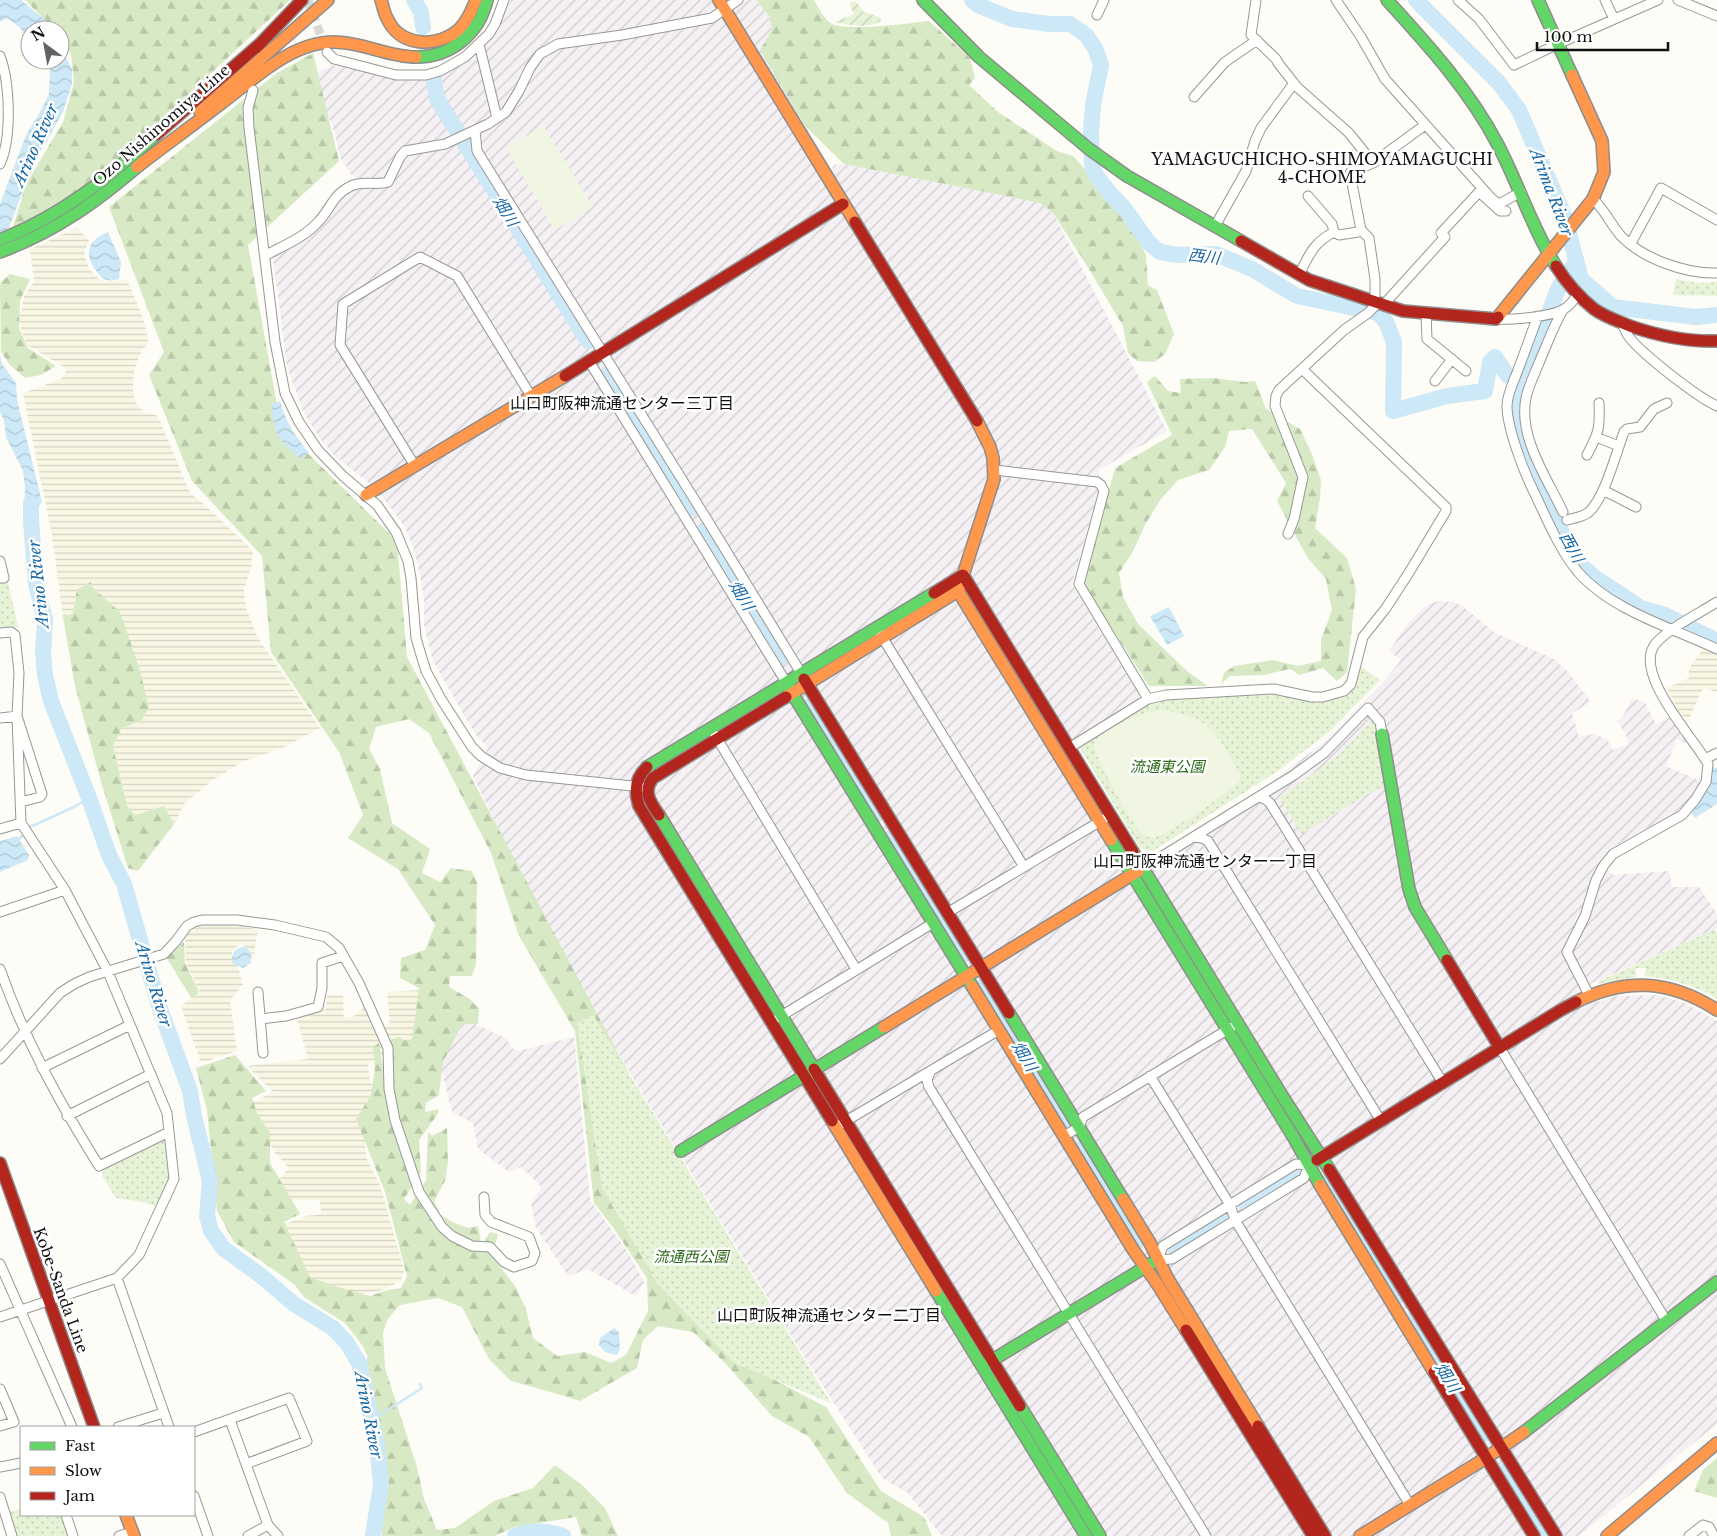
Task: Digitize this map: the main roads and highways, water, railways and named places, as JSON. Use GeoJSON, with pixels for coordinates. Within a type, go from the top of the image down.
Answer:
{"type":"FeatureCollection","features":[{"type":"Feature","properties":{"kind":"main road"},"geometry":{"type":"LineString","coordinates":[[256,48],[302,0]]}},
{"type":"Feature","properties":{"kind":"main road","name":"Ozo Nishinomiya Line"},"geometry":{"type":"LineString","coordinates":[[0,240],[24,232],[91,192],[311,0]]}},
{"type":"Feature","properties":{"kind":"main road","name":"Ozo Nishinomiya Line"},"geometry":{"type":"LineString","coordinates":[[0,252],[52,230],[77,215],[137,167],[328,0]]}},
{"type":"Feature","properties":{"kind":"main road"},"geometry":{"type":"LineString","coordinates":[[381,0],[385,18],[390,26],[404,38],[421,44],[432,43],[451,36],[466,22],[476,0]]}},
{"type":"Feature","properties":{"kind":"main road"},"geometry":{"type":"LineString","coordinates":[[137,167],[272,66],[296,51],[332,42],[358,45],[388,54],[414,58],[437,56],[457,46],[473,32],[482,18],[488,0]]}},
{"type":"Feature","properties":{"kind":"main road"},"geometry":{"type":"LineString","coordinates":[[923,0],[978,57],[1094,152],[1127,176],[1299,275],[1403,311],[1496,319],[1593,199],[1604,172],[1602,141],[1538,0]]}},
{"type":"Feature","properties":{"kind":"main road"},"geometry":{"type":"LineString","coordinates":[[1387,0],[1439,57],[1464,89],[1498,144],[1551,249],[1556,266],[1574,290],[1596,311],[1654,335],[1694,343],[1717,341]]}},
{"type":"Feature","properties":{"kind":"main road"},"geometry":{"type":"LineString","coordinates":[[721,5],[978,424],[990,447],[994,470],[992,487],[958,591],[801,673],[645,768],[640,774],[635,787],[636,800],[810,1073],[988,1363],[1100,1536]]}},
{"type":"Feature","properties":{"kind":"main road"},"geometry":{"type":"LineString","coordinates":[[252,90],[272,66]]}},
{"type":"Feature","properties":{"kind":"main road"},"geometry":{"type":"LineString","coordinates":[[366,495],[603,353],[843,204]]}},
{"type":"Feature","properties":{"kind":"main road"},"geometry":{"type":"LineString","coordinates":[[776,1019],[649,799],[647,788],[653,778],[808,684],[963,574]]}},
{"type":"Feature","properties":{"kind":"main road"},"geometry":{"type":"LineString","coordinates":[[963,574],[1069,748],[1133,874],[1321,1158],[1556,1536]]}},
{"type":"Feature","properties":{"kind":"main road"},"geometry":{"type":"LineString","coordinates":[[958,591],[1105,819],[1143,868],[1308,1165],[1534,1536]]}},
{"type":"Feature","properties":{"kind":"main road"},"geometry":{"type":"LineString","coordinates":[[801,673],[1150,1243],[1213,1362],[1269,1454],[1325,1536]]}},
{"type":"Feature","properties":{"kind":"main road"},"geometry":{"type":"LineString","coordinates":[[786,682],[1145,1267],[1213,1362]]}},
{"type":"Feature","properties":{"kind":"main road"},"geometry":{"type":"LineString","coordinates":[[1382,734],[1409,889],[1415,907],[1500,1048]]}},
{"type":"Feature","properties":{"kind":"main road"},"geometry":{"type":"LineString","coordinates":[[681,1151],[1143,868]]}},
{"type":"Feature","properties":{"kind":"main road"},"geometry":{"type":"LineString","coordinates":[[1308,1165],[1561,1010],[1589,996],[1626,985],[1657,986],[1673,989],[1706,1003],[1717,1010]]}},
{"type":"Feature","properties":{"kind":"main road","name":"Kobe-Sanda Line"},"geometry":{"type":"LineString","coordinates":[[0,1163],[94,1426]]}},
{"type":"Feature","properties":{"kind":"main road"},"geometry":{"type":"LineString","coordinates":[[988,1363],[1158,1260]]}},
{"type":"Feature","properties":{"kind":"main road"},"geometry":{"type":"LineString","coordinates":[[1360,1536],[1501,1448],[1536,1423],[1717,1282]]}},
{"type":"Feature","properties":{"kind":"main road"},"geometry":{"type":"LineString","coordinates":[[988,1363],[1086,1536]]}},
{"type":"Feature","properties":{"kind":"main road"},"geometry":{"type":"LineString","coordinates":[[1607,1536],[1717,1443]]}},
{"type":"Feature","properties":{"kind":"main road"},"geometry":{"type":"LineString","coordinates":[[1269,1454],[1313,1536]]}},
{"type":"Feature","properties":{"kind":"main road"},"geometry":{"type":"LineString","coordinates":[[126,1516],[133,1534]]}},
{"type":"Feature","properties":{"kind":"water"},"geometry":{"type":"Polygon","coordinates":[[[0,0],[21,0],[45,20],[20,20],[20,28],[7,18],[0,22],[0,0]]]}},
{"type":"Feature","properties":{"kind":"water"},"geometry":{"type":"Polygon","coordinates":[[[70,65],[72,69],[72,84],[63,112],[33,165],[0,251],[0,204],[26,135],[49,94],[50,70],[70,70],[70,65]]]}},
{"type":"Feature","properties":{"kind":"water"},"geometry":{"type":"Polygon","coordinates":[[[108,232],[121,262],[119,279],[106,280],[100,275],[90,260],[90,249],[95,239],[108,232]]]}},
{"type":"Feature","properties":{"kind":"water"},"geometry":{"type":"Polygon","coordinates":[[[0,355],[2,364],[16,383],[17,400],[42,502],[39,506],[38,524],[26,525],[23,471],[6,437],[4,420],[0,412],[0,355]]]}},
{"type":"Feature","properties":{"kind":"water"},"geometry":{"type":"Polygon","coordinates":[[[280,401],[292,428],[309,453],[299,458],[285,445],[276,430],[271,404],[280,401]]]}},
{"type":"Feature","properties":{"kind":"water"},"geometry":{"type":"Polygon","coordinates":[[[1169,607],[1184,636],[1167,645],[1150,616],[1169,607]]]}},
{"type":"Feature","properties":{"kind":"water"},"geometry":{"type":"Polygon","coordinates":[[[1712,767],[1717,768],[1717,804],[1695,818],[1690,811],[1707,789],[1712,767]]]}},
{"type":"Feature","properties":{"kind":"water"},"geometry":{"type":"Polygon","coordinates":[[[17,836],[29,855],[28,860],[0,872],[0,841],[17,836]]]}},
{"type":"Feature","properties":{"kind":"water"},"geometry":{"type":"Polygon","coordinates":[[[246,946],[251,955],[251,963],[243,968],[232,962],[232,955],[235,951],[246,946]]]}},
{"type":"Feature","properties":{"kind":"water"},"geometry":{"type":"Polygon","coordinates":[[[614,1328],[619,1332],[620,1349],[617,1355],[605,1352],[599,1345],[600,1338],[614,1328]]]}},
{"type":"Feature","properties":{"kind":"waterway","name":"畑川"},"geometry":{"type":"LineString","coordinates":[[414,0],[421,12],[423,27]]}},
{"type":"Feature","properties":{"kind":"waterway","name":"西川"},"geometry":{"type":"LineString","coordinates":[[972,0],[978,5],[1012,19],[1049,24],[1070,24],[1086,35],[1095,48],[1101,65],[1093,105],[1091,131],[1092,164],[1095,174],[1125,209],[1149,243],[1160,252],[1179,255],[1216,254],[1252,269],[1297,296],[1378,313],[1386,322],[1394,342],[1393,411],[1447,396],[1485,391],[1490,362],[1495,357],[1508,376]]}},
{"type":"Feature","properties":{"kind":"waterway","name":"Arima River"},"geometry":{"type":"LineString","coordinates":[[1416,0],[1499,83],[1519,110],[1565,218],[1581,279],[1613,307],[1696,317],[1717,315]]}},
{"type":"Feature","properties":{"kind":"waterway","name":"畑川"},"geometry":{"type":"LineString","coordinates":[[433,76],[437,98],[442,107],[588,341]]}},
{"type":"Feature","properties":{"kind":"waterway","name":"西川"},"geometry":{"type":"LineString","coordinates":[[1576,259],[1558,289],[1523,382],[1517,405],[1518,428],[1528,459],[1562,533],[1578,562],[1594,577],[1641,608],[1665,615],[1717,641]]}},
{"type":"Feature","properties":{"kind":"waterway","name":"畑川"},"geometry":{"type":"LineString","coordinates":[[607,374],[690,509]]}},
{"type":"Feature","properties":{"kind":"waterway","name":"Arino River"},"geometry":{"type":"LineString","coordinates":[[31,503],[36,584],[45,620],[43,653],[45,675],[51,701],[109,855],[124,884],[159,1006],[190,1091],[194,1116],[210,1181],[207,1216],[211,1231],[224,1249],[260,1275],[294,1304],[333,1328],[347,1343],[359,1363],[377,1445],[381,1484],[373,1536]]}},
{"type":"Feature","properties":{"kind":"waterway","name":"畑川"},"geometry":{"type":"LineString","coordinates":[[704,532],[781,658]]}},
{"type":"Feature","properties":{"kind":"waterway","name":"畑川"},"geometry":{"type":"LineString","coordinates":[[810,705],[876,813]]}},
{"type":"Feature","properties":{"kind":"waterway"},"geometry":{"type":"LineString","coordinates":[[30,827],[89,798]]}},
{"type":"Feature","properties":{"kind":"waterway"},"geometry":{"type":"LineString","coordinates":[[19,839],[22,836]]}},
{"type":"Feature","properties":{"kind":"waterway","name":"畑川"},"geometry":{"type":"LineString","coordinates":[[891,838],[963,955]]}},
{"type":"Feature","properties":{"kind":"waterway","name":"畑川"},"geometry":{"type":"LineString","coordinates":[[983,987],[1067,1125]]}},
{"type":"Feature","properties":{"kind":"waterway","name":"畑川"},"geometry":{"type":"LineString","coordinates":[[1081,1148],[1137,1239]]}},
{"type":"Feature","properties":{"kind":"waterway","name":"畑川"},"geometry":{"type":"LineString","coordinates":[[1247,1205],[1294,1176]]}},
{"type":"Feature","properties":{"kind":"waterway","name":"畑川"},"geometry":{"type":"LineString","coordinates":[[1329,1183],[1398,1296]]}},
{"type":"Feature","properties":{"kind":"waterway","name":"畑川"},"geometry":{"type":"LineString","coordinates":[[1176,1249],[1224,1220]]}},
{"type":"Feature","properties":{"kind":"waterway","name":"畑川"},"geometry":{"type":"LineString","coordinates":[[1413,1320],[1483,1434]]}},
{"type":"Feature","properties":{"kind":"waterway"},"geometry":{"type":"LineString","coordinates":[[372,1420],[422,1388],[420,1384]]}},
{"type":"Feature","properties":{"kind":"waterway","name":"畑川"},"geometry":{"type":"LineString","coordinates":[[1506,1471],[1545,1536]]}},
{"type":"Feature","properties":{"kind":"waterway","name":"Arino River"},"geometry":{"type":"LineString","coordinates":[[515,1536],[539,1531],[563,1536]]}},
{"type":"Feature","properties":{"kind":"tunnel"},"geometry":{"type":"LineString","coordinates":[[308,0],[324,45]]}},
{"type":"Feature","properties":{"kind":"district","name":"YAMAGUCHICHO-SHIMOYAMAGUCHI 4-CHOME"},"geometry":{"type":"Point","coordinates":[1322,168]}},
{"type":"Feature","properties":{"kind":"district","name":"山口町阪神流通センター三丁目"},"geometry":{"type":"Point","coordinates":[622,403]}},
{"type":"Feature","properties":{"kind":"district","name":"山口町阪神流通センター一丁目"},"geometry":{"type":"Point","coordinates":[1205,861]}},
{"type":"Feature","properties":{"kind":"district","name":"山口町阪神流通センター二丁目"},"geometry":{"type":"Point","coordinates":[829,1315]}},
{"type":"Feature","properties":{"kind":"park label","name":"流通東公園"},"geometry":{"type":"Point","coordinates":[1167,766]}},
{"type":"Feature","properties":{"kind":"park label","name":"流通西公園"},"geometry":{"type":"Point","coordinates":[691,1256]}}]}
